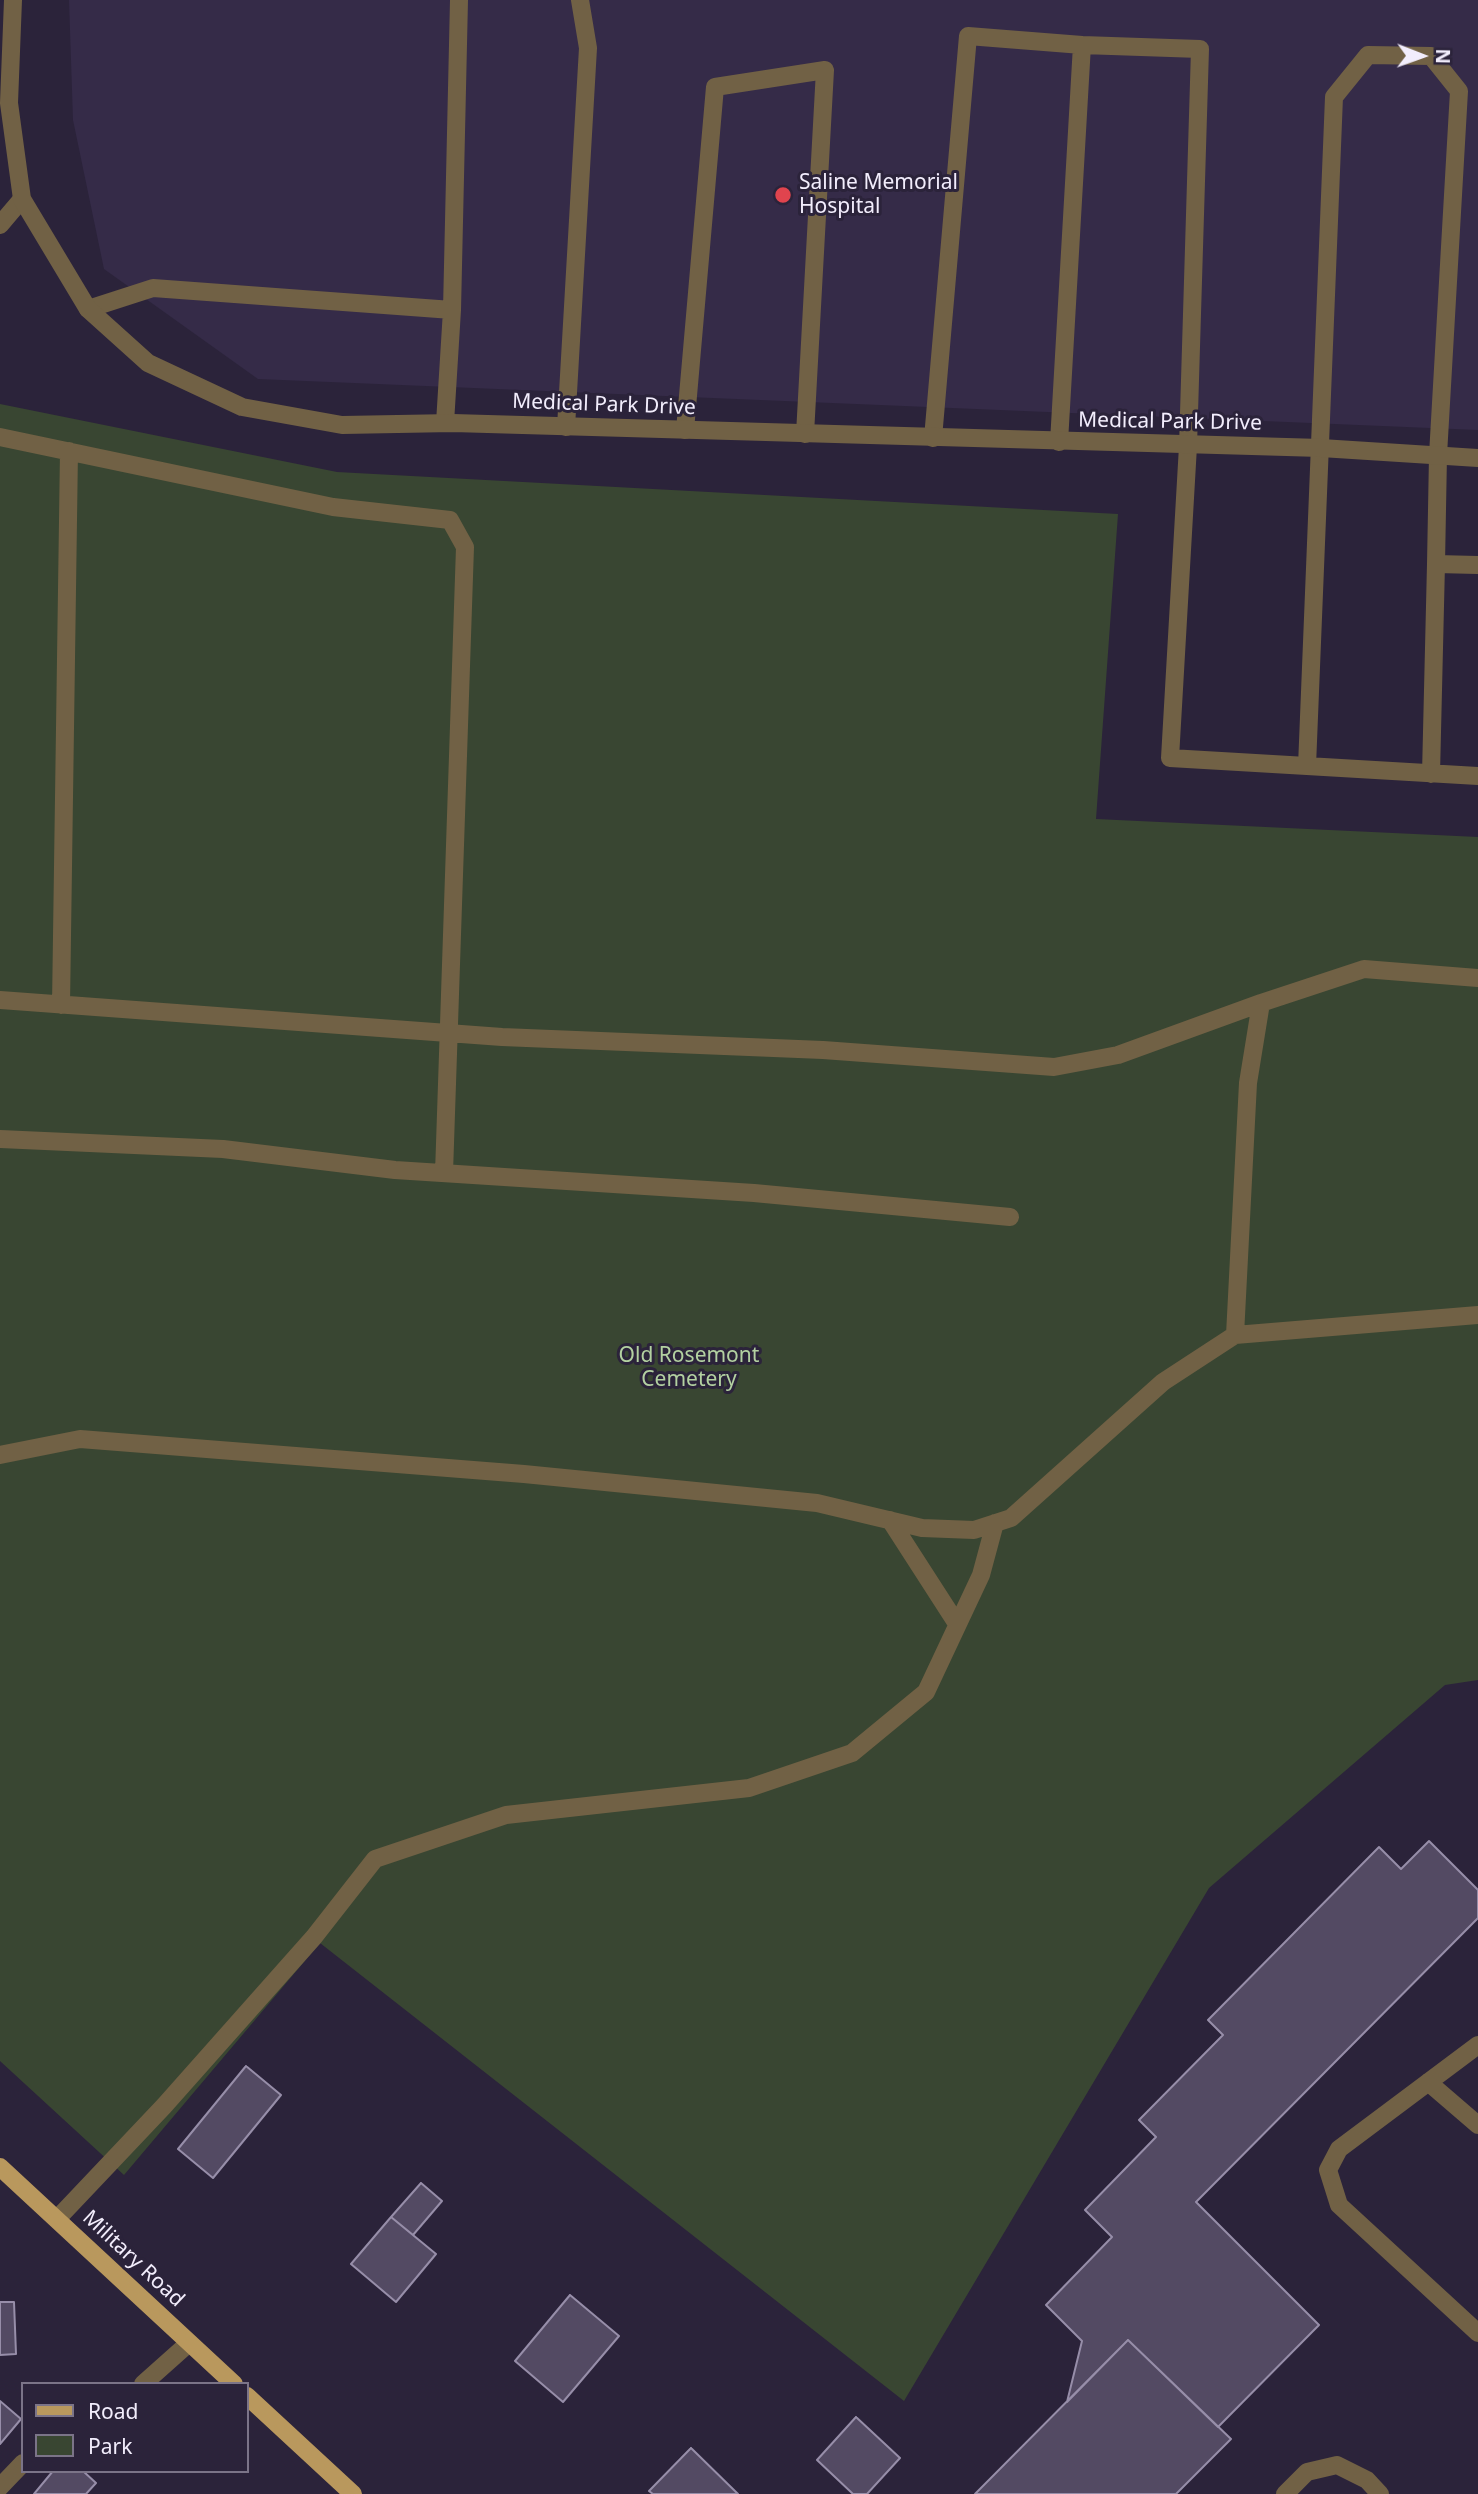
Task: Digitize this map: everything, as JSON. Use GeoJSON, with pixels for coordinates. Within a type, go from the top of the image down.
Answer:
{"type":"FeatureCollection","features":[{"type":"Feature","properties":{"kind":"main road","name":"Military Road"},"geometry":{"type":"LineString","coordinates":[[0,2167],[232,2382]]}},
{"type":"Feature","properties":{"kind":"main road"},"geometry":{"type":"LineString","coordinates":[[248,2397],[353,2494]]}},
{"type":"Feature","properties":{"kind":"street","name":"Medical Park Drive"},"geometry":{"type":"LineString","coordinates":[[13,0],[9,103],[22,199],[88,309],[148,363],[242,407],[342,425],[445,423],[1321,448],[1478,458]]}},
{"type":"Feature","properties":{"kind":"street"},"geometry":{"type":"LineString","coordinates":[[445,423],[452,310],[459,0]]}},
{"type":"Feature","properties":{"kind":"street"},"geometry":{"type":"LineString","coordinates":[[566,427],[588,48],[580,0]]}},
{"type":"Feature","properties":{"kind":"street"},"geometry":{"type":"LineString","coordinates":[[933,438],[968,36],[1082,46],[1200,49],[1188,446],[1170,758],[1478,776]]}},
{"type":"Feature","properties":{"kind":"street"},"geometry":{"type":"LineString","coordinates":[[1059,442],[1082,46]]}},
{"type":"Feature","properties":{"kind":"street"},"geometry":{"type":"LineString","coordinates":[[1307,766],[1334,97],[1368,55],[1431,56],[1459,91],[1438,455],[1431,774]]}},
{"type":"Feature","properties":{"kind":"street"},"geometry":{"type":"LineString","coordinates":[[685,430],[715,87],[825,71],[805,434]]}},
{"type":"Feature","properties":{"kind":"street"},"geometry":{"type":"LineString","coordinates":[[0,225],[22,199]]}},
{"type":"Feature","properties":{"kind":"street"},"geometry":{"type":"LineString","coordinates":[[88,309],[153,288],[452,310]]}},
{"type":"Feature","properties":{"kind":"street"},"geometry":{"type":"LineString","coordinates":[[0,438],[333,507],[450,520],[465,547],[444,1173]]}},
{"type":"Feature","properties":{"kind":"street"},"geometry":{"type":"LineString","coordinates":[[61,1005],[69,451]]}},
{"type":"Feature","properties":{"kind":"street"},"geometry":{"type":"LineString","coordinates":[[1436,564],[1478,565]]}},
{"type":"Feature","properties":{"kind":"street"},"geometry":{"type":"LineString","coordinates":[[0,1000],[448,1033],[823,1050],[1054,1067],[1118,1055],[1364,969],[1478,978]]}},
{"type":"Feature","properties":{"kind":"street"},"geometry":{"type":"LineString","coordinates":[[1235,1335],[1248,1083],[1262,1003]]}},
{"type":"Feature","properties":{"kind":"street"},"geometry":{"type":"LineString","coordinates":[[0,1139],[223,1149],[444,1173],[754,1193],[1010,1217]]}},
{"type":"Feature","properties":{"kind":"street"},"geometry":{"type":"LineString","coordinates":[[0,1455],[80,1439],[594,1481],[817,1503],[922,1528],[974,1530],[1012,1518],[1163,1382],[1235,1335],[1478,1315]]}},
{"type":"Feature","properties":{"kind":"street"},"geometry":{"type":"LineString","coordinates":[[890,1520],[957,1624]]}},
{"type":"Feature","properties":{"kind":"street"},"geometry":{"type":"LineString","coordinates":[[57,2219],[164,2106],[296,1957],[375,1859],[506,1815],[749,1788],[852,1753],[926,1692],[981,1575],[995,1523]]}},
{"type":"Feature","properties":{"kind":"street"},"geometry":{"type":"LineString","coordinates":[[1478,2045],[1339,2149],[1328,2170],[1339,2205],[1478,2333]]}},
{"type":"Feature","properties":{"kind":"street"},"geometry":{"type":"LineString","coordinates":[[1428,2082],[1478,2125]]}},
{"type":"Feature","properties":{"kind":"street"},"geometry":{"type":"LineString","coordinates":[[145,2382],[190,2343]]}},
{"type":"Feature","properties":{"kind":"street"},"geometry":{"type":"LineString","coordinates":[[0,2487],[21,2465]]}},
{"type":"Feature","properties":{"kind":"street"},"geometry":{"type":"LineString","coordinates":[[1285,2494],[1307,2472],[1337,2465],[1367,2480],[1380,2494]]}},
{"type":"Feature","properties":{"kind":"shaded area","name":"Saline Memorial Hospital"},"geometry":{"type":"Polygon","coordinates":[[[69,0],[1478,0],[1478,430],[258,379],[104,269],[73,120],[69,0]]]}},
{"type":"Feature","properties":{"kind":"green space","name":"Old Rosemont Cemetery"},"geometry":{"type":"Polygon","coordinates":[[[0,404],[337,472],[1118,514],[1096,819],[1478,837],[1478,1680],[1445,1685],[1209,1888],[904,2401],[320,1943],[124,2175],[0,2061],[0,404]]]}},
{"type":"Feature","properties":{"kind":"building"},"geometry":{"type":"Polygon","coordinates":[[[1429,1841],[1478,1890],[1478,1918],[1196,2202],[1319,2325],[1218,2427],[1128,2340],[1067,2402],[1082,2341],[1046,2305],[1112,2237],[1085,2210],[1156,2137],[1139,2120],[1223,2035],[1208,2020],[1379,1847],[1401,1869],[1429,1841]]]}},
{"type":"Feature","properties":{"kind":"building"},"geometry":{"type":"Polygon","coordinates":[[[246,2066],[281,2095],[213,2178],[178,2149],[246,2066]]]}},
{"type":"Feature","properties":{"kind":"building"},"geometry":{"type":"Polygon","coordinates":[[[421,2183],[442,2201],[413,2235],[391,2217],[421,2183]]]}},
{"type":"Feature","properties":{"kind":"building"},"geometry":{"type":"Polygon","coordinates":[[[391,2217],[436,2254],[396,2302],[351,2264],[391,2217]]]}},
{"type":"Feature","properties":{"kind":"building"},"geometry":{"type":"Polygon","coordinates":[[[570,2295],[619,2336],[563,2402],[515,2361],[570,2295]]]}},
{"type":"Feature","properties":{"kind":"building"},"geometry":{"type":"Polygon","coordinates":[[[0,2302],[14,2302],[16,2354],[0,2355],[0,2302]]]}},
{"type":"Feature","properties":{"kind":"building"},"geometry":{"type":"Polygon","coordinates":[[[1128,2340],[1231,2439],[1176,2494],[975,2494],[1128,2340]]]}},
{"type":"Feature","properties":{"kind":"building"},"geometry":{"type":"Polygon","coordinates":[[[0,2401],[21,2419],[0,2444],[0,2401]]]}},
{"type":"Feature","properties":{"kind":"building"},"geometry":{"type":"Polygon","coordinates":[[[856,2417],[900,2458],[867,2494],[853,2494],[817,2460],[856,2417]]]}},
{"type":"Feature","properties":{"kind":"building"},"geometry":{"type":"Polygon","coordinates":[[[691,2448],[738,2494],[653,2494],[649,2491],[691,2448]]]}},
{"type":"Feature","properties":{"kind":"building"},"geometry":{"type":"Polygon","coordinates":[[[51,2473],[85,2473],[96,2483],[86,2494],[34,2494],[51,2473]]]}},
{"type":"Feature","properties":{"kind":"place","name":"Saline Memorial Hospital"},"geometry":{"type":"Point","coordinates":[783,195]}}]}
